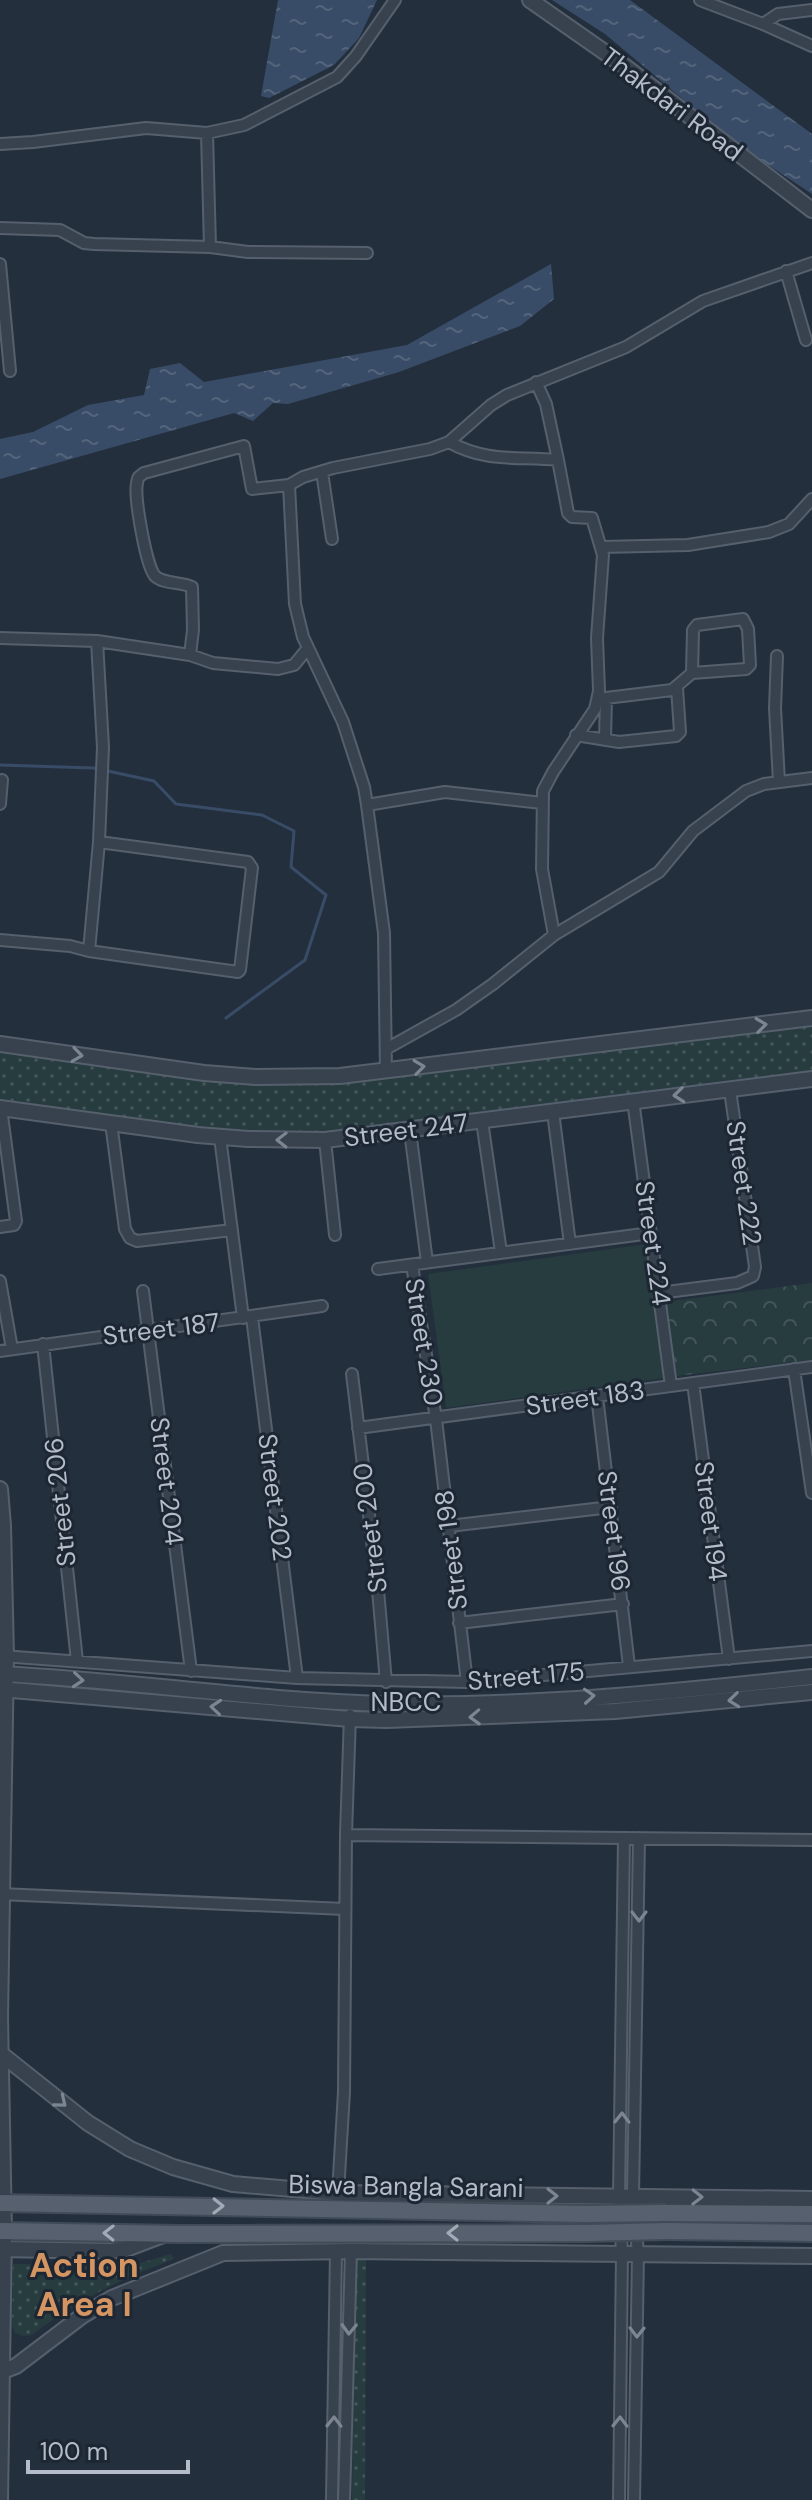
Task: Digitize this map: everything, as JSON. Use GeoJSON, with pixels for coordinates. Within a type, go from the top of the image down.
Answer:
{"type":"FeatureCollection","features":[{"type":"Feature","properties":{"kind":"main road","name":"Biswa Bangla Sarani"},"geometry":{"type":"LineString","coordinates":[[1,2203],[584,2214],[812,2214]]}},
{"type":"Feature","properties":{"kind":"main road","name":"Biswa Bangla Sarani"},"geometry":{"type":"LineString","coordinates":[[2,2231],[167,2234],[812,2233]]}},
{"type":"Feature","properties":{"kind":"street"},"geometry":{"type":"LineString","coordinates":[[0,144],[146,128],[207,133],[244,125],[337,77],[356,56],[395,0]]}},
{"type":"Feature","properties":{"kind":"street","name":"Thakdari Road"},"geometry":{"type":"LineString","coordinates":[[530,0],[623,65],[812,210]]}},
{"type":"Feature","properties":{"kind":"street"},"geometry":{"type":"LineString","coordinates":[[700,0],[812,46]]}},
{"type":"Feature","properties":{"kind":"street"},"geometry":{"type":"LineString","coordinates":[[763,24],[778,14],[812,10]]}},
{"type":"Feature","properties":{"kind":"street"},"geometry":{"type":"LineString","coordinates":[[207,133],[210,247]]}},
{"type":"Feature","properties":{"kind":"street"},"geometry":{"type":"LineString","coordinates":[[0,228],[60,230],[84,243],[140,247],[367,253]]}},
{"type":"Feature","properties":{"kind":"street"},"geometry":{"type":"LineString","coordinates":[[190,655],[192,587],[159,578],[153,571],[140,524],[136,485],[144,473],[244,446],[252,489],[289,485],[295,480],[363,461],[430,449],[449,442],[498,400],[626,347],[703,301],[812,263]]}},
{"type":"Feature","properties":{"kind":"street"},"geometry":{"type":"LineString","coordinates":[[0,264],[10,371]]}},
{"type":"Feature","properties":{"kind":"street"},"geometry":{"type":"LineString","coordinates":[[786,271],[806,340]]}},
{"type":"Feature","properties":{"kind":"street"},"geometry":{"type":"LineString","coordinates":[[536,382],[546,404],[568,513],[572,517],[592,518],[602,547],[603,567],[597,638],[599,697],[595,709],[543,791],[542,869],[554,935]]}},
{"type":"Feature","properties":{"kind":"street"},"geometry":{"type":"LineString","coordinates":[[449,442],[468,452],[486,456],[558,460]]}},
{"type":"Feature","properties":{"kind":"street"},"geometry":{"type":"LineString","coordinates":[[322,472],[332,539]]}},
{"type":"Feature","properties":{"kind":"street"},"geometry":{"type":"LineString","coordinates":[[289,485],[295,604],[308,648],[343,722],[367,805],[384,933],[386,1071]]}},
{"type":"Feature","properties":{"kind":"street"},"geometry":{"type":"LineString","coordinates":[[602,547],[688,545],[761,534],[789,524],[812,499]]}},
{"type":"Feature","properties":{"kind":"street"},"geometry":{"type":"LineString","coordinates":[[605,739],[606,698],[677,688],[692,673],[746,669],[750,665],[748,629],[743,619],[697,625],[693,630],[692,673]]}},
{"type":"Feature","properties":{"kind":"street"},"geometry":{"type":"LineString","coordinates":[[0,638],[97,641],[190,655],[213,663],[278,669],[294,665],[308,648]]}},
{"type":"Feature","properties":{"kind":"street"},"geometry":{"type":"LineString","coordinates":[[89,951],[102,771],[97,641]]}},
{"type":"Feature","properties":{"kind":"street"},"geometry":{"type":"LineString","coordinates":[[777,656],[775,708],[779,782]]}},
{"type":"Feature","properties":{"kind":"street"},"geometry":{"type":"LineString","coordinates":[[576,735],[619,742],[679,734],[677,688]]}},
{"type":"Feature","properties":{"kind":"street"},"geometry":{"type":"LineString","coordinates":[[386,1049],[456,1010],[554,935],[659,872],[693,831],[746,791],[764,784],[812,778]]}},
{"type":"Feature","properties":{"kind":"street"},"geometry":{"type":"LineString","coordinates":[[0,804],[2,780]]}},
{"type":"Feature","properties":{"kind":"street"},"geometry":{"type":"LineString","coordinates":[[367,805],[445,792],[542,803]]}},
{"type":"Feature","properties":{"kind":"street"},"geometry":{"type":"LineString","coordinates":[[0,940],[70,946],[238,972],[252,868],[244,861],[99,842]]}},
{"type":"Feature","properties":{"kind":"street"},"geometry":{"type":"LineString","coordinates":[[0,1044],[204,1073],[256,1077],[340,1076],[812,1018]]}},
{"type":"Feature","properties":{"kind":"street","name":"Street 247"},"geometry":{"type":"LineString","coordinates":[[1,1108],[220,1137],[325,1140],[812,1079]]}},
{"type":"Feature","properties":{"kind":"street","name":"Street 222"},"geometry":{"type":"LineString","coordinates":[[659,1293],[737,1283],[753,1276],[755,1267],[730,1090]]}},
{"type":"Feature","properties":{"kind":"street","name":"Street 224"},"geometry":{"type":"LineString","coordinates":[[633,1100],[671,1386]]}},
{"type":"Feature","properties":{"kind":"street"},"geometry":{"type":"LineString","coordinates":[[0,1227],[16,1224],[1,1108]]}},
{"type":"Feature","properties":{"kind":"street"},"geometry":{"type":"LineString","coordinates":[[553,1112],[570,1244]]}},
{"type":"Feature","properties":{"kind":"street"},"geometry":{"type":"LineString","coordinates":[[482,1121],[501,1252]]}},
{"type":"Feature","properties":{"kind":"street"},"geometry":{"type":"LineString","coordinates":[[111,1123],[125,1229],[130,1238],[137,1241],[232,1230]]}},
{"type":"Feature","properties":{"kind":"street","name":"Street 230"},"geometry":{"type":"LineString","coordinates":[[410,1131],[427,1262]]}},
{"type":"Feature","properties":{"kind":"street","name":"Street 202"},"geometry":{"type":"LineString","coordinates":[[220,1137],[297,1678]]}},
{"type":"Feature","properties":{"kind":"street"},"geometry":{"type":"LineString","coordinates":[[325,1140],[335,1235]]}},
{"type":"Feature","properties":{"kind":"street"},"geometry":{"type":"LineString","coordinates":[[378,1269],[651,1233]]}},
{"type":"Feature","properties":{"kind":"street","name":"Street 230"},"geometry":{"type":"LineString","coordinates":[[412,1265],[436,1419]]}},
{"type":"Feature","properties":{"kind":"street"},"geometry":{"type":"LineString","coordinates":[[0,1281],[6,1350]]}},
{"type":"Feature","properties":{"kind":"street","name":"Street 204"},"geometry":{"type":"LineString","coordinates":[[143,1291],[191,1671]]}},
{"type":"Feature","properties":{"kind":"street","name":"Street 187"},"geometry":{"type":"LineString","coordinates":[[6,1350],[322,1306]]}},
{"type":"Feature","properties":{"kind":"street","name":"Street 206"},"geometry":{"type":"LineString","coordinates":[[43,1344],[77,1661]]}},
{"type":"Feature","properties":{"kind":"street","name":"Street 183"},"geometry":{"type":"LineString","coordinates":[[358,1428],[812,1367]]}},
{"type":"Feature","properties":{"kind":"street"},"geometry":{"type":"LineString","coordinates":[[794,1369],[812,1493]]}},
{"type":"Feature","properties":{"kind":"street","name":"Street 200"},"geometry":{"type":"LineString","coordinates":[[352,1374],[386,1682]]}},
{"type":"Feature","properties":{"kind":"street","name":"Street 194"},"geometry":{"type":"LineString","coordinates":[[693,1383],[729,1659]]}},
{"type":"Feature","properties":{"kind":"street","name":"Street 196"},"geometry":{"type":"LineString","coordinates":[[597,1396],[629,1666]]}},
{"type":"Feature","properties":{"kind":"street","name":"Street 198"},"geometry":{"type":"LineString","coordinates":[[436,1419],[467,1682]]}},
{"type":"Feature","properties":{"kind":"street"},"geometry":{"type":"LineString","coordinates":[[0,1489],[3,1526],[0,2500]]}},
{"type":"Feature","properties":{"kind":"street"},"geometry":{"type":"LineString","coordinates":[[449,1526],[611,1507]]}},
{"type":"Feature","properties":{"kind":"street"},"geometry":{"type":"LineString","coordinates":[[459,1623],[623,1604]]}},
{"type":"Feature","properties":{"kind":"street","name":"Street 175"},"geometry":{"type":"LineString","coordinates":[[3,1656],[297,1678],[467,1682],[812,1651]]}},
{"type":"Feature","properties":{"kind":"street","name":"NBCC"},"geometry":{"type":"LineString","coordinates":[[3,1681],[351,1702],[531,1700],[812,1677]]}},
{"type":"Feature","properties":{"kind":"street"},"geometry":{"type":"LineString","coordinates":[[3,1681],[350,1719],[615,1711],[812,1692]]}},
{"type":"Feature","properties":{"kind":"street"},"geometry":{"type":"LineString","coordinates":[[338,2193],[344,2092],[346,1835],[351,1702]]}},
{"type":"Feature","properties":{"kind":"street"},"geometry":{"type":"LineString","coordinates":[[346,1835],[812,1840]]}},
{"type":"Feature","properties":{"kind":"street"},"geometry":{"type":"LineString","coordinates":[[624,1838],[626,2196],[638,2254],[634,2500]]}},
{"type":"Feature","properties":{"kind":"street"},"geometry":{"type":"LineString","coordinates":[[619,2500],[622,2254],[639,1838]]}},
{"type":"Feature","properties":{"kind":"street"},"geometry":{"type":"LineString","coordinates":[[2,1894],[345,1909]]}},
{"type":"Feature","properties":{"kind":"street"},"geometry":{"type":"LineString","coordinates":[[0,2054],[88,2123],[130,2149],[233,2184],[338,2193],[812,2199]]}},
{"type":"Feature","properties":{"kind":"street"},"geometry":{"type":"LineString","coordinates":[[2,2250],[110,2251],[126,2249],[167,2234]]}},
{"type":"Feature","properties":{"kind":"street"},"geometry":{"type":"LineString","coordinates":[[332,2500],[344,2251]]}},
{"type":"Feature","properties":{"kind":"street"},"geometry":{"type":"LineString","coordinates":[[344,2251],[344,2500]]}},
{"type":"Feature","properties":{"kind":"street"},"geometry":{"type":"LineString","coordinates":[[0,2372],[24,2360],[94,2308],[133,2288],[216,2254],[344,2251],[812,2256]]}},
{"type":"Feature","properties":{"kind":"green space"},"geometry":{"type":"Polygon","coordinates":[[[812,1026],[812,1072],[334,1131],[208,1128],[0,1099],[0,1051],[234,1082],[301,1084],[369,1081],[812,1026]]]}},
{"type":"Feature","properties":{"kind":"green space"},"geometry":{"type":"Polygon","coordinates":[[[647,1244],[665,1378],[446,1408],[428,1274],[647,1244]]]}},
{"type":"Feature","properties":{"kind":"green space"},"geometry":{"type":"Polygon","coordinates":[[[812,1283],[812,1360],[676,1376],[665,1302],[812,1283]]]}},
{"type":"Feature","properties":{"kind":"green space"},"geometry":{"type":"Polygon","coordinates":[[[171,2254],[174,2259],[100,2291],[32,2335],[15,2333],[12,2326],[13,2264],[134,2265],[171,2254]]]}},
{"type":"Feature","properties":{"kind":"green space"},"geometry":{"type":"Polygon","coordinates":[[[355,2259],[366,2259],[365,2500],[352,2500],[355,2259]]]}},
{"type":"Feature","properties":{"kind":"water"},"geometry":{"type":"Polygon","coordinates":[[[278,0],[377,0],[359,38],[334,65],[269,98],[261,96],[278,0]]]}},
{"type":"Feature","properties":{"kind":"water"},"geometry":{"type":"Polygon","coordinates":[[[552,0],[630,0],[812,134],[812,194],[734,142],[605,34],[552,0]]]}},
{"type":"Feature","properties":{"kind":"water"},"geometry":{"type":"Polygon","coordinates":[[[551,264],[554,299],[520,326],[399,372],[288,404],[273,403],[253,421],[234,413],[0,479],[0,439],[33,432],[88,405],[144,395],[150,369],[180,363],[204,382],[407,345],[551,264]]]}},
{"type":"Feature","properties":{"kind":"waterway"},"geometry":{"type":"LineString","coordinates":[[0,765],[94,768],[154,781],[176,804],[262,815],[294,831],[291,867],[326,895],[305,960],[226,1018]]}},
{"type":"Feature","properties":{"kind":"district","name":"Action Area I"},"geometry":{"type":"Point","coordinates":[84,2284]}}]}
